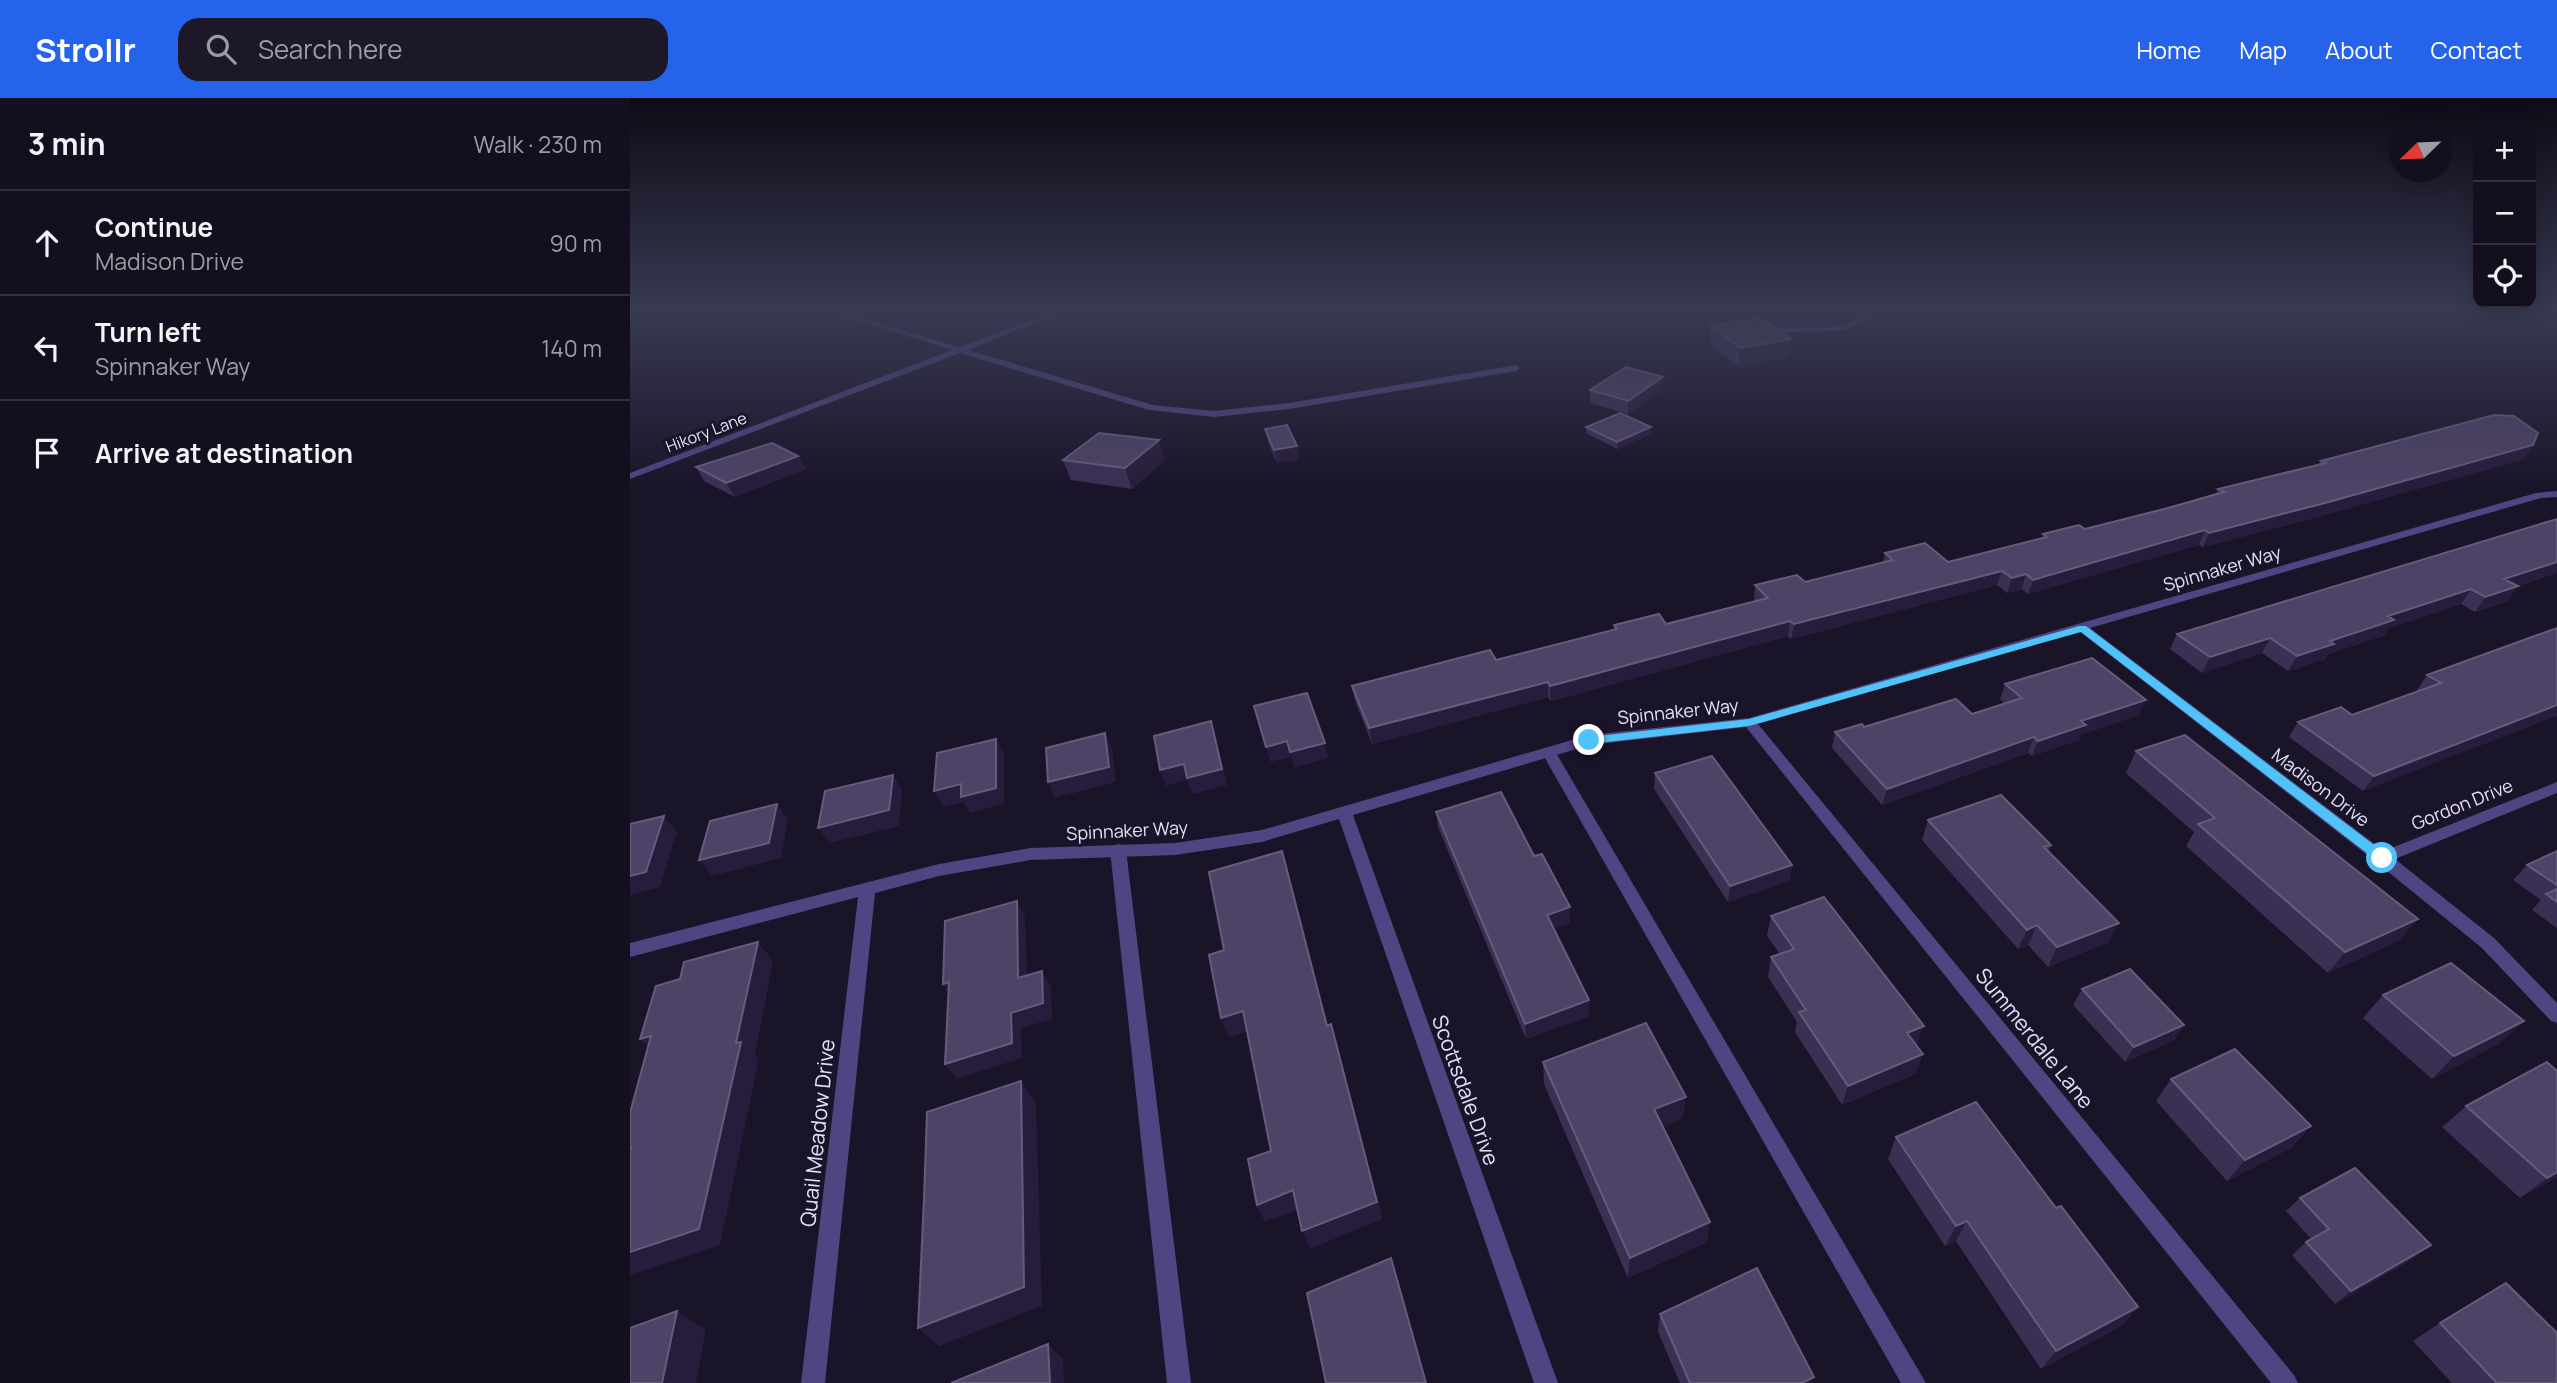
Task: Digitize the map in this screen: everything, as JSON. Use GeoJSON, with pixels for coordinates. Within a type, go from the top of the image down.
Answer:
{"type":"FeatureCollection","features":[{"type":"Feature","properties":{"kind":"street","name":"Hikory Lane"},"geometry":{"type":"LineString","coordinates":[[630,476],[909,369]]}},
{"type":"Feature","properties":{"kind":"street"},"geometry":{"type":"LineString","coordinates":[[1021,369],[1152,408],[1214,414],[1289,406],[1510,369]]}},
{"type":"Feature","properties":{"kind":"street","name":"Spinnaker Way"},"geometry":{"type":"LineString","coordinates":[[630,950],[939,870],[1031,854],[1175,849],[1262,836],[1589,740],[1749,722],[2540,495],[2557,494]]}},
{"type":"Feature","properties":{"kind":"street","name":"Madison Drive"},"geometry":{"type":"LineString","coordinates":[[2082,628],[2382,858],[2488,943],[2557,1015]]}},
{"type":"Feature","properties":{"kind":"street","name":"Summerdale Lane"},"geometry":{"type":"LineString","coordinates":[[1749,722],[2286,1383]]}},
{"type":"Feature","properties":{"kind":"street"},"geometry":{"type":"LineString","coordinates":[[1549,752],[1914,1383]]}},
{"type":"Feature","properties":{"kind":"street","name":"Gordon Drive"},"geometry":{"type":"LineString","coordinates":[[2382,858],[2557,787]]}},
{"type":"Feature","properties":{"kind":"street","name":"Scottsdale Drive"},"geometry":{"type":"LineString","coordinates":[[1344,812],[1546,1383]]}},
{"type":"Feature","properties":{"kind":"street"},"geometry":{"type":"LineString","coordinates":[[1118,850],[1179,1383]]}},
{"type":"Feature","properties":{"kind":"street","name":"Quail Meadow Drive"},"geometry":{"type":"LineString","coordinates":[[813,1383],[867,888]]}},
{"type":"Feature","properties":{"kind":"building"},"geometry":{"type":"Polygon","coordinates":[[[1623,369],[1663,377],[1628,401],[1590,390],[1623,369]]]}},
{"type":"Feature","properties":{"kind":"building"},"geometry":{"type":"Polygon","coordinates":[[[1620,413],[1651,427],[1617,442],[1586,427],[1620,413]]]}},
{"type":"Feature","properties":{"kind":"building"},"geometry":{"type":"Polygon","coordinates":[[[2494,415],[2514,416],[2538,433],[2533,445],[2325,503],[2209,533],[2205,530],[2033,580],[2026,574],[2012,578],[2002,571],[1794,624],[1790,621],[1550,686],[1548,682],[1369,728],[1352,686],[1490,650],[1496,660],[1617,629],[1614,625],[1659,614],[1666,624],[1768,598],[1755,585],[1797,575],[1805,582],[1893,560],[1885,553],[1925,543],[1948,562],[2047,537],[2043,534],[2079,525],[2085,529],[2168,508],[2224,492],[2218,489],[2326,463],[2321,461],[2494,415]]]}},
{"type":"Feature","properties":{"kind":"building"},"geometry":{"type":"Polygon","coordinates":[[[1287,425],[1297,446],[1274,450],[1265,429],[1287,425]]]}},
{"type":"Feature","properties":{"kind":"building"},"geometry":{"type":"Polygon","coordinates":[[[1099,433],[1159,440],[1125,468],[1063,460],[1099,433]]]}},
{"type":"Feature","properties":{"kind":"building"},"geometry":{"type":"Polygon","coordinates":[[[772,443],[798,456],[726,483],[696,467],[772,443]]]}},
{"type":"Feature","properties":{"kind":"building"},"geometry":{"type":"Polygon","coordinates":[[[2557,519],[2557,562],[2504,579],[2518,586],[2485,597],[2471,589],[2388,616],[2394,620],[2330,641],[2334,644],[2297,656],[2270,638],[2210,657],[2177,634],[2557,519]]]}},
{"type":"Feature","properties":{"kind":"building"},"geometry":{"type":"Polygon","coordinates":[[[2557,628],[2557,705],[2374,776],[2298,722],[2341,707],[2352,715],[2441,683],[2427,675],[2557,628]]]}},
{"type":"Feature","properties":{"kind":"building"},"geometry":{"type":"Polygon","coordinates":[[[2092,658],[2146,700],[2081,721],[2086,725],[2038,741],[2034,737],[1887,789],[1835,732],[1862,724],[1864,727],[1956,699],[1972,714],[2022,698],[2005,684],[2092,658]]]}},
{"type":"Feature","properties":{"kind":"building"},"geometry":{"type":"Polygon","coordinates":[[[1307,693],[1325,743],[1290,752],[1287,741],[1266,747],[1254,706],[1307,693]]]}},
{"type":"Feature","properties":{"kind":"building"},"geometry":{"type":"Polygon","coordinates":[[[1211,721],[1222,769],[1187,778],[1184,764],[1160,770],[1154,736],[1211,721]]]}},
{"type":"Feature","properties":{"kind":"building"},"geometry":{"type":"Polygon","coordinates":[[[1105,733],[1109,767],[1048,782],[1046,748],[1105,733]]]}},
{"type":"Feature","properties":{"kind":"building"},"geometry":{"type":"Polygon","coordinates":[[[2185,735],[2418,919],[2345,952],[2198,824],[2215,818],[2136,751],[2185,735]]]}},
{"type":"Feature","properties":{"kind":"building"},"geometry":{"type":"Polygon","coordinates":[[[996,739],[996,788],[961,797],[961,784],[934,791],[937,753],[996,739]]]}},
{"type":"Feature","properties":{"kind":"building"},"geometry":{"type":"Polygon","coordinates":[[[1712,756],[1792,865],[1730,886],[1655,773],[1712,756]]]}},
{"type":"Feature","properties":{"kind":"building"},"geometry":{"type":"Polygon","coordinates":[[[893,775],[889,810],[818,828],[825,791],[893,775]]]}},
{"type":"Feature","properties":{"kind":"building"},"geometry":{"type":"Polygon","coordinates":[[[1501,792],[1534,856],[1542,854],[1570,907],[1547,915],[1589,1000],[1525,1024],[1436,812],[1501,792]]]}},
{"type":"Feature","properties":{"kind":"building"},"geometry":{"type":"Polygon","coordinates":[[[2001,795],[2051,845],[2044,847],[2119,923],[2057,947],[2037,925],[2027,930],[1928,820],[2001,795]]]}},
{"type":"Feature","properties":{"kind":"building"},"geometry":{"type":"Polygon","coordinates":[[[777,804],[769,843],[699,860],[710,821],[777,804]]]}},
{"type":"Feature","properties":{"kind":"building"},"geometry":{"type":"Polygon","coordinates":[[[664,816],[646,872],[630,876],[630,824],[664,816]]]}},
{"type":"Feature","properties":{"kind":"building"},"geometry":{"type":"Polygon","coordinates":[[[1282,851],[1327,1026],[1331,1024],[1377,1202],[1302,1231],[1293,1190],[1257,1205],[1248,1159],[1271,1151],[1243,1011],[1221,1018],[1209,955],[1224,950],[1209,872],[1282,851]]]}},
{"type":"Feature","properties":{"kind":"building"},"geometry":{"type":"Polygon","coordinates":[[[2557,851],[2557,885],[2527,865],[2557,851]]]}},
{"type":"Feature","properties":{"kind":"building"},"geometry":{"type":"Polygon","coordinates":[[[2557,889],[2557,902],[2546,894],[2557,889]]]}},
{"type":"Feature","properties":{"kind":"building"},"geometry":{"type":"Polygon","coordinates":[[[1824,897],[1924,1026],[1907,1033],[1923,1054],[1848,1086],[1799,1012],[1806,1010],[1771,957],[1794,949],[1771,916],[1824,897]]]}},
{"type":"Feature","properties":{"kind":"building"},"geometry":{"type":"Polygon","coordinates":[[[1017,901],[1018,978],[1042,971],[1043,1003],[1011,1013],[1012,1043],[945,1064],[949,982],[943,984],[945,921],[1017,901]]]}},
{"type":"Feature","properties":{"kind":"building"},"geometry":{"type":"Polygon","coordinates":[[[758,942],[736,1043],[741,1042],[699,1229],[630,1252],[630,1113],[651,1036],[640,1039],[656,986],[680,979],[684,962],[758,942]]]}},
{"type":"Feature","properties":{"kind":"building"},"geometry":{"type":"Polygon","coordinates":[[[2451,963],[2524,1021],[2454,1056],[2383,995],[2451,963]]]}},
{"type":"Feature","properties":{"kind":"building"},"geometry":{"type":"Polygon","coordinates":[[[2130,969],[2184,1025],[2134,1047],[2082,989],[2130,969]]]}},
{"type":"Feature","properties":{"kind":"building"},"geometry":{"type":"Polygon","coordinates":[[[1646,1023],[1686,1097],[1654,1109],[1710,1222],[1630,1258],[1543,1062],[1646,1023]]]}},
{"type":"Feature","properties":{"kind":"building"},"geometry":{"type":"Polygon","coordinates":[[[2235,1049],[2311,1126],[2245,1160],[2171,1079],[2235,1049]]]}},
{"type":"Feature","properties":{"kind":"building"},"geometry":{"type":"Polygon","coordinates":[[[2547,1062],[2557,1071],[2557,1172],[2547,1178],[2466,1106],[2547,1062]]]}},
{"type":"Feature","properties":{"kind":"building"},"geometry":{"type":"Polygon","coordinates":[[[1021,1081],[1024,1287],[918,1328],[927,1112],[1021,1081]]]}},
{"type":"Feature","properties":{"kind":"building"},"geometry":{"type":"Polygon","coordinates":[[[1976,1102],[2056,1208],[2061,1206],[2138,1307],[2056,1351],[1967,1221],[1956,1226],[1896,1137],[1976,1102]]]}},
{"type":"Feature","properties":{"kind":"building"},"geometry":{"type":"Polygon","coordinates":[[[2355,1168],[2431,1245],[2351,1291],[2306,1242],[2329,1229],[2300,1198],[2355,1168]]]}},
{"type":"Feature","properties":{"kind":"building"},"geometry":{"type":"Polygon","coordinates":[[[1391,1258],[1426,1383],[1326,1383],[1307,1293],[1391,1258]]]}},
{"type":"Feature","properties":{"kind":"building"},"geometry":{"type":"Polygon","coordinates":[[[1757,1268],[1814,1377],[1802,1383],[1690,1383],[1660,1314],[1757,1268]]]}},
{"type":"Feature","properties":{"kind":"building"},"geometry":{"type":"Polygon","coordinates":[[[2506,1283],[2557,1333],[2557,1383],[2497,1383],[2440,1323],[2506,1283]]]}},
{"type":"Feature","properties":{"kind":"building"},"geometry":{"type":"Polygon","coordinates":[[[677,1311],[662,1383],[630,1383],[630,1328],[677,1311]]]}},
{"type":"Feature","properties":{"kind":"building"},"geometry":{"type":"Polygon","coordinates":[[[1048,1344],[1050,1383],[951,1383],[1048,1344]]]}},
{"type":"Feature","properties":{"kind":"route"},"geometry":{"type":"LineString","coordinates":[[1589,740],[1749,722],[2082,628],[2382,858]]}}]}
